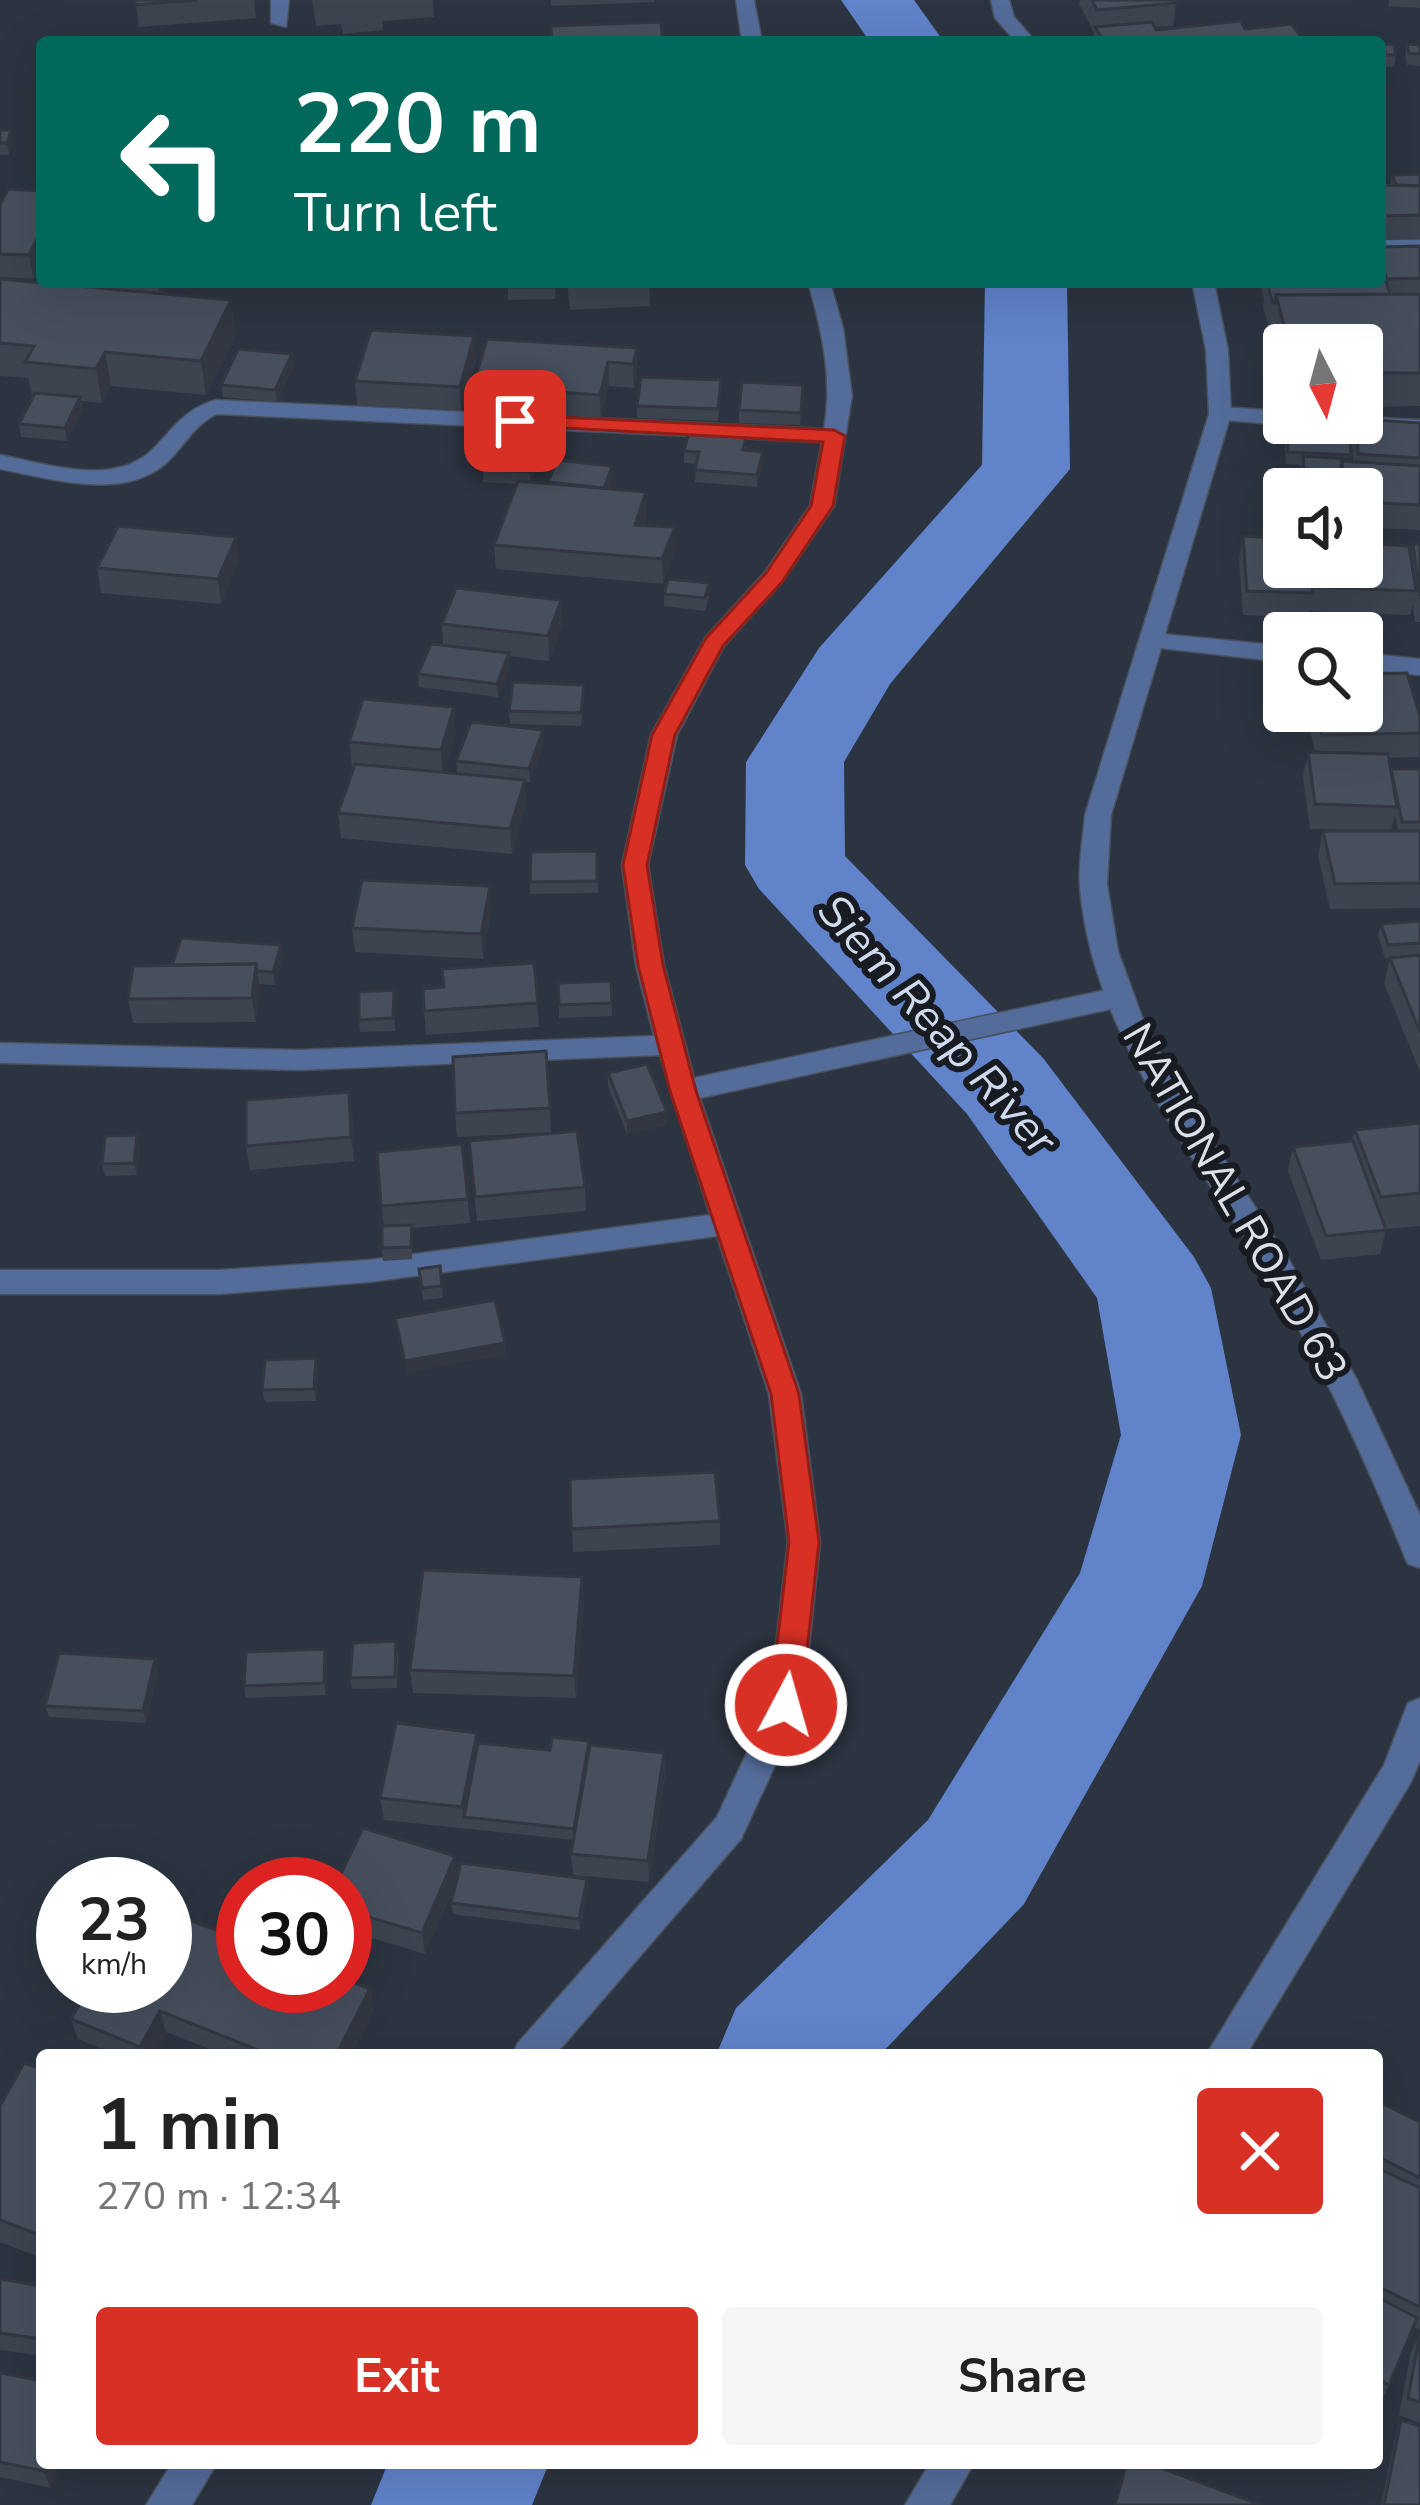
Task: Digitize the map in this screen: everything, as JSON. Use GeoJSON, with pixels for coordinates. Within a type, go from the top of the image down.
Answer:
{"type":"FeatureCollection","features":[{"type":"Feature","properties":{"kind":"street"},"geometry":{"type":"LineString","coordinates":[[746,0],[751,36]]}},
{"type":"Feature","properties":{"kind":"street"},"geometry":{"type":"LineString","coordinates":[[1000,0],[1005,19],[1021,36]]}},
{"type":"Feature","properties":{"kind":"street"},"geometry":{"type":"LineString","coordinates":[[1386,246],[1420,246]]}},
{"type":"Feature","properties":{"kind":"street"},"geometry":{"type":"LineString","coordinates":[[536,2049],[729,1828],[786,1705],[804,1542],[785,1394],[683,1091],[650,965],[635,865],[664,735],[714,643],[774,577],[822,506],[841,396],[832,328],[821,288]]}},
{"type":"Feature","properties":{"kind":"street","name":"NATIONAL ROAD 63"},"geometry":{"type":"LineString","coordinates":[[1204,288],[1217,350],[1220,414],[1092,844],[1090,872],[1098,931],[1120,998],[1152,1067],[1311,1322],[1392,1485],[1420,1555]]}},
{"type":"Feature","properties":{"kind":"street"},"geometry":{"type":"LineString","coordinates":[[0,462],[77,475],[134,472],[152,463],[193,416],[216,407],[834,436]]}},
{"type":"Feature","properties":{"kind":"street"},"geometry":{"type":"LineString","coordinates":[[1220,414],[1263,417]]}},
{"type":"Feature","properties":{"kind":"street"},"geometry":{"type":"LineString","coordinates":[[1383,426],[1420,428]]}},
{"type":"Feature","properties":{"kind":"street"},"geometry":{"type":"LineString","coordinates":[[1152,641],[1263,652]]}},
{"type":"Feature","properties":{"kind":"street"},"geometry":{"type":"LineString","coordinates":[[1383,663],[1420,667]]}},
{"type":"Feature","properties":{"kind":"street"},"geometry":{"type":"LineString","coordinates":[[683,1091],[1120,998]]}},
{"type":"Feature","properties":{"kind":"street"},"geometry":{"type":"LineString","coordinates":[[0,1053],[300,1060],[670,1045]]}},
{"type":"Feature","properties":{"kind":"street"},"geometry":{"type":"LineString","coordinates":[[0,1282],[220,1282],[370,1271],[727,1224]]}},
{"type":"Feature","properties":{"kind":"street"},"geometry":{"type":"LineString","coordinates":[[1230,2049],[1400,1771],[1420,1713]]}},
{"type":"Feature","properties":{"kind":"street"},"geometry":{"type":"LineString","coordinates":[[167,2505],[193,2469]]}},
{"type":"Feature","properties":{"kind":"street"},"geometry":{"type":"LineString","coordinates":[[926,2505],[950,2469]]}},
{"type":"Feature","properties":{"kind":"lane"},"geometry":{"type":"LineString","coordinates":[[280,0],[280,23]]}},
{"type":"Feature","properties":{"kind":"building"},"geometry":{"type":"Polygon","coordinates":[[[135,0],[197,0],[135,5],[135,0]]]}},
{"type":"Feature","properties":{"kind":"building"},"geometry":{"type":"Polygon","coordinates":[[[1092,0],[1174,0],[1176,3],[1097,10],[1092,0]]]}},
{"type":"Feature","properties":{"kind":"building"},"geometry":{"type":"Polygon","coordinates":[[[1241,21],[1245,29],[1292,24],[1300,36],[1100,36],[1095,27],[1152,22],[1156,30],[1241,21]]]}},
{"type":"Feature","properties":{"kind":"building"},"geometry":{"type":"Polygon","coordinates":[[[661,22],[662,36],[552,36],[551,26],[661,22]]]}},
{"type":"Feature","properties":{"kind":"building"},"geometry":{"type":"Polygon","coordinates":[[[1386,44],[1394,45],[1396,55],[1386,55],[1386,44]]]}},
{"type":"Feature","properties":{"kind":"building"},"geometry":{"type":"Polygon","coordinates":[[[1407,44],[1420,45],[1420,54],[1409,53],[1407,44]]]}},
{"type":"Feature","properties":{"kind":"building"},"geometry":{"type":"Polygon","coordinates":[[[0,130],[11,130],[7,143],[0,143],[0,130]]]}},
{"type":"Feature","properties":{"kind":"building"},"geometry":{"type":"Polygon","coordinates":[[[1420,174],[1420,186],[1396,185],[1392,175],[1420,174]]]}},
{"type":"Feature","properties":{"kind":"building"},"geometry":{"type":"Polygon","coordinates":[[[1386,185],[1420,186],[1420,215],[1386,216],[1386,185]]]}},
{"type":"Feature","properties":{"kind":"building"},"geometry":{"type":"Polygon","coordinates":[[[8,189],[36,191],[36,241],[29,255],[0,254],[0,205],[8,189]]]}},
{"type":"Feature","properties":{"kind":"building"},"geometry":{"type":"Polygon","coordinates":[[[1420,246],[1420,278],[1387,279],[1386,247],[1420,246]]]}},
{"type":"Feature","properties":{"kind":"building"},"geometry":{"type":"Polygon","coordinates":[[[0,279],[36,282],[36,288],[99,288],[231,300],[201,361],[105,352],[96,369],[25,362],[34,346],[0,343],[0,279]]]}},
{"type":"Feature","properties":{"kind":"building"},"geometry":{"type":"Polygon","coordinates":[[[1386,281],[1390,294],[1276,295],[1273,303],[1268,288],[1386,288],[1386,281]]]}},
{"type":"Feature","properties":{"kind":"building"},"geometry":{"type":"Polygon","coordinates":[[[1420,294],[1420,373],[1383,373],[1383,324],[1284,324],[1276,295],[1420,294]]]}},
{"type":"Feature","properties":{"kind":"building"},"geometry":{"type":"Polygon","coordinates":[[[371,330],[474,336],[460,387],[355,381],[371,330]]]}},
{"type":"Feature","properties":{"kind":"building"},"geometry":{"type":"Polygon","coordinates":[[[487,339],[637,348],[633,364],[608,362],[600,395],[473,386],[487,339]]]}},
{"type":"Feature","properties":{"kind":"building"},"geometry":{"type":"Polygon","coordinates":[[[238,349],[292,354],[275,390],[221,385],[238,349]]]}},
{"type":"Feature","properties":{"kind":"building"},"geometry":{"type":"Polygon","coordinates":[[[641,377],[721,380],[718,409],[637,406],[641,377]]]}},
{"type":"Feature","properties":{"kind":"building"},"geometry":{"type":"Polygon","coordinates":[[[742,382],[803,385],[801,413],[739,410],[742,382]]]}},
{"type":"Feature","properties":{"kind":"building"},"geometry":{"type":"Polygon","coordinates":[[[35,393],[80,397],[65,428],[19,424],[35,393]]]}},
{"type":"Feature","properties":{"kind":"building"},"geometry":{"type":"Polygon","coordinates":[[[1383,420],[1420,423],[1420,458],[1358,454],[1358,444],[1383,444],[1383,420]]]}},
{"type":"Feature","properties":{"kind":"building"},"geometry":{"type":"Polygon","coordinates":[[[690,428],[747,433],[743,450],[763,452],[757,475],[695,470],[699,452],[684,451],[690,428]]]}},
{"type":"Feature","properties":{"kind":"building"},"geometry":{"type":"Polygon","coordinates":[[[1288,444],[1350,444],[1351,455],[1288,452],[1288,444]]]}},
{"type":"Feature","properties":{"kind":"building"},"geometry":{"type":"Polygon","coordinates":[[[489,446],[536,449],[530,472],[483,469],[489,446]]]}},
{"type":"Feature","properties":{"kind":"building"},"geometry":{"type":"Polygon","coordinates":[[[1303,456],[1351,459],[1342,461],[1341,468],[1304,468],[1303,456]]]}},
{"type":"Feature","properties":{"kind":"building"},"geometry":{"type":"Polygon","coordinates":[[[557,460],[612,466],[604,488],[548,482],[557,460]]]}},
{"type":"Feature","properties":{"kind":"building"},"geometry":{"type":"Polygon","coordinates":[[[1342,461],[1420,466],[1420,505],[1383,503],[1383,468],[1342,468],[1342,461]]]}},
{"type":"Feature","properties":{"kind":"building"},"geometry":{"type":"Polygon","coordinates":[[[518,481],[646,492],[635,525],[675,527],[662,559],[494,545],[518,481]]]}},
{"type":"Feature","properties":{"kind":"building"},"geometry":{"type":"Polygon","coordinates":[[[118,526],[236,537],[218,579],[97,568],[118,526]]]}},
{"type":"Feature","properties":{"kind":"building"},"geometry":{"type":"Polygon","coordinates":[[[1243,536],[1263,537],[1263,588],[1312,588],[1313,593],[1247,591],[1243,536]]]}},
{"type":"Feature","properties":{"kind":"building"},"geometry":{"type":"Polygon","coordinates":[[[1383,544],[1409,546],[1416,591],[1338,588],[1383,588],[1383,544]]]}},
{"type":"Feature","properties":{"kind":"building"},"geometry":{"type":"Polygon","coordinates":[[[1413,544],[1420,544],[1420,596],[1413,544]]]}},
{"type":"Feature","properties":{"kind":"building"},"geometry":{"type":"Polygon","coordinates":[[[668,579],[709,583],[705,598],[664,594],[668,579]]]}},
{"type":"Feature","properties":{"kind":"building"},"geometry":{"type":"Polygon","coordinates":[[[456,588],[561,600],[548,636],[442,624],[456,588]]]}},
{"type":"Feature","properties":{"kind":"building"},"geometry":{"type":"Polygon","coordinates":[[[431,644],[509,653],[497,684],[418,674],[431,644]]]}},
{"type":"Feature","properties":{"kind":"building"},"geometry":{"type":"Polygon","coordinates":[[[1407,673],[1420,733],[1322,735],[1383,732],[1383,674],[1407,673]]]}},
{"type":"Feature","properties":{"kind":"building"},"geometry":{"type":"Polygon","coordinates":[[[513,682],[584,685],[581,713],[509,711],[513,682]]]}},
{"type":"Feature","properties":{"kind":"building"},"geometry":{"type":"Polygon","coordinates":[[[363,699],[454,707],[441,750],[349,742],[363,699]]]}},
{"type":"Feature","properties":{"kind":"building"},"geometry":{"type":"Polygon","coordinates":[[[471,722],[543,730],[529,769],[456,761],[471,722]]]}},
{"type":"Feature","properties":{"kind":"building"},"geometry":{"type":"Polygon","coordinates":[[[1308,752],[1388,754],[1397,807],[1315,804],[1308,752]]]}},
{"type":"Feature","properties":{"kind":"building"},"geometry":{"type":"Polygon","coordinates":[[[355,764],[525,780],[510,829],[338,813],[355,764]]]}},
{"type":"Feature","properties":{"kind":"building"},"geometry":{"type":"Polygon","coordinates":[[[1391,769],[1420,769],[1420,822],[1402,822],[1391,769]]]}},
{"type":"Feature","properties":{"kind":"building"},"geometry":{"type":"Polygon","coordinates":[[[1323,831],[1420,831],[1420,883],[1335,884],[1323,831]]]}},
{"type":"Feature","properties":{"kind":"building"},"geometry":{"type":"Polygon","coordinates":[[[597,851],[597,881],[530,882],[531,852],[597,851]]]}},
{"type":"Feature","properties":{"kind":"building"},"geometry":{"type":"Polygon","coordinates":[[[362,880],[490,886],[481,934],[352,928],[362,880]]]}},
{"type":"Feature","properties":{"kind":"building"},"geometry":{"type":"Polygon","coordinates":[[[1420,921],[1420,943],[1388,945],[1381,924],[1420,921]]]}},
{"type":"Feature","properties":{"kind":"building"},"geometry":{"type":"Polygon","coordinates":[[[181,938],[281,945],[273,972],[257,971],[256,964],[172,965],[181,938]]]}},
{"type":"Feature","properties":{"kind":"building"},"geometry":{"type":"Polygon","coordinates":[[[1420,955],[1420,1032],[1390,958],[1420,955]]]}},
{"type":"Feature","properties":{"kind":"building"},"geometry":{"type":"Polygon","coordinates":[[[534,963],[538,1003],[424,1011],[423,989],[444,987],[442,969],[534,963]]]}},
{"type":"Feature","properties":{"kind":"building"},"geometry":{"type":"Polygon","coordinates":[[[256,964],[252,998],[128,999],[133,966],[256,964]]]}},
{"type":"Feature","properties":{"kind":"building"},"geometry":{"type":"Polygon","coordinates":[[[611,981],[612,1003],[559,1005],[558,983],[611,981]]]}},
{"type":"Feature","properties":{"kind":"building"},"geometry":{"type":"Polygon","coordinates":[[[394,990],[393,1018],[359,1020],[359,992],[394,990]]]}},
{"type":"Feature","properties":{"kind":"building"},"geometry":{"type":"Polygon","coordinates":[[[546,1051],[550,1108],[455,1113],[453,1057],[546,1051]]]}},
{"type":"Feature","properties":{"kind":"building"},"geometry":{"type":"Polygon","coordinates":[[[647,1064],[667,1112],[627,1121],[608,1073],[647,1064]]]}},
{"type":"Feature","properties":{"kind":"building"},"geometry":{"type":"Polygon","coordinates":[[[349,1092],[351,1137],[246,1146],[246,1100],[349,1092]]]}},
{"type":"Feature","properties":{"kind":"building"},"geometry":{"type":"Polygon","coordinates":[[[1420,1123],[1420,1193],[1381,1197],[1355,1130],[1420,1123]]]}},
{"type":"Feature","properties":{"kind":"building"},"geometry":{"type":"Polygon","coordinates":[[[577,1131],[585,1187],[475,1197],[469,1141],[577,1131]]]}},
{"type":"Feature","properties":{"kind":"building"},"geometry":{"type":"Polygon","coordinates":[[[137,1135],[134,1163],[102,1164],[105,1136],[137,1135]]]}},
{"type":"Feature","properties":{"kind":"building"},"geometry":{"type":"Polygon","coordinates":[[[1353,1141],[1386,1230],[1326,1236],[1293,1147],[1353,1141]]]}},
{"type":"Feature","properties":{"kind":"building"},"geometry":{"type":"Polygon","coordinates":[[[462,1144],[468,1199],[381,1206],[377,1152],[462,1144]]]}},
{"type":"Feature","properties":{"kind":"building"},"geometry":{"type":"Polygon","coordinates":[[[412,1225],[411,1247],[382,1248],[382,1226],[412,1225]]]}},
{"type":"Feature","properties":{"kind":"building"},"geometry":{"type":"Polygon","coordinates":[[[440,1266],[442,1286],[422,1288],[419,1269],[440,1266]]]}},
{"type":"Feature","properties":{"kind":"building"},"geometry":{"type":"Polygon","coordinates":[[[495,1300],[505,1343],[405,1361],[395,1318],[495,1300]]]}},
{"type":"Feature","properties":{"kind":"building"},"geometry":{"type":"Polygon","coordinates":[[[316,1358],[314,1389],[262,1390],[265,1360],[316,1358]]]}},
{"type":"Feature","properties":{"kind":"building"},"geometry":{"type":"Polygon","coordinates":[[[715,1472],[720,1521],[571,1529],[570,1479],[715,1472]]]}},
{"type":"Feature","properties":{"kind":"building"},"geometry":{"type":"Polygon","coordinates":[[[423,1570],[582,1577],[574,1676],[410,1670],[423,1570]]]}},
{"type":"Feature","properties":{"kind":"building"},"geometry":{"type":"Polygon","coordinates":[[[396,1641],[395,1677],[350,1678],[353,1643],[396,1641]]]}},
{"type":"Feature","properties":{"kind":"building"},"geometry":{"type":"Polygon","coordinates":[[[325,1649],[324,1683],[244,1686],[246,1652],[325,1649]]]}},
{"type":"Feature","properties":{"kind":"building"},"geometry":{"type":"Polygon","coordinates":[[[59,1653],[155,1659],[143,1711],[45,1706],[59,1653]]]}},
{"type":"Feature","properties":{"kind":"building"},"geometry":{"type":"Polygon","coordinates":[[[396,1723],[477,1733],[462,1807],[380,1798],[396,1723]]]}},
{"type":"Feature","properties":{"kind":"building"},"geometry":{"type":"Polygon","coordinates":[[[552,1737],[589,1741],[574,1829],[464,1817],[478,1743],[550,1750],[552,1737]]]}},
{"type":"Feature","properties":{"kind":"building"},"geometry":{"type":"Polygon","coordinates":[[[590,1745],[664,1753],[648,1861],[571,1854],[590,1745]]]}},
{"type":"Feature","properties":{"kind":"building"},"geometry":{"type":"Polygon","coordinates":[[[363,1828],[455,1856],[422,1933],[372,1918],[372,1857],[349,1857],[363,1828]]]}},
{"type":"Feature","properties":{"kind":"building"},"geometry":{"type":"Polygon","coordinates":[[[461,1863],[587,1879],[579,1919],[451,1903],[461,1863]]]}},
{"type":"Feature","properties":{"kind":"building"},"geometry":{"type":"Polygon","coordinates":[[[192,1921],[216,1930],[216,2013],[358,2013],[339,2049],[256,2049],[165,2013],[192,2013],[192,1921]]]}},
{"type":"Feature","properties":{"kind":"building"},"geometry":{"type":"Polygon","coordinates":[[[74,2013],[159,2013],[140,2047],[71,2019],[74,2013]]]}},
{"type":"Feature","properties":{"kind":"building"},"geometry":{"type":"Polygon","coordinates":[[[24,2063],[36,2067],[36,2234],[0,2220],[0,2106],[24,2063]]]}},
{"type":"Feature","properties":{"kind":"building"},"geometry":{"type":"Polygon","coordinates":[[[1383,2104],[1420,2122],[1420,2178],[1383,2159],[1383,2104]]]}},
{"type":"Feature","properties":{"kind":"building"},"geometry":{"type":"Polygon","coordinates":[[[1383,2171],[1420,2188],[1420,2307],[1383,2289],[1383,2171]]]}},
{"type":"Feature","properties":{"kind":"building"},"geometry":{"type":"Polygon","coordinates":[[[0,2279],[36,2285],[36,2338],[0,2333],[0,2279]]]}},
{"type":"Feature","properties":{"kind":"building"},"geometry":{"type":"Polygon","coordinates":[[[1383,2300],[1417,2318],[1389,2385],[1383,2382],[1383,2300]]]}},
{"type":"Feature","properties":{"kind":"building"},"geometry":{"type":"Polygon","coordinates":[[[1420,2333],[1420,2402],[1408,2398],[1420,2333]]]}},
{"type":"Feature","properties":{"kind":"building"},"geometry":{"type":"Polygon","coordinates":[[[0,2373],[36,2380],[36,2469],[43,2471],[0,2462],[0,2373]]]}},
{"type":"Feature","properties":{"kind":"building"},"geometry":{"type":"Polygon","coordinates":[[[1401,2420],[1420,2426],[1420,2505],[1384,2505],[1401,2420]]]}},
{"type":"Feature","properties":{"kind":"building"},"geometry":{"type":"Polygon","coordinates":[[[1125,2469],[1164,2469],[1261,2505],[1115,2505],[1125,2469]]]}},
{"type":"Feature","properties":{"kind":"waterway","name":"Siem Reap River"},"geometry":{"type":"LineString","coordinates":[[877,0],[903,36]]}},
{"type":"Feature","properties":{"kind":"waterway","name":"Siem Reap River"},"geometry":{"type":"LineString","coordinates":[[792,2049],[976,1862],[1139,1586],[1181,1435],[1153,1288],[1005,1086],[795,865],[795,762],[852,669],[1026,469],[1026,288]]}},
{"type":"Feature","properties":{"kind":"waterway","name":"Siem Reap River"},"geometry":{"type":"LineString","coordinates":[[449,2505],[469,2469]]}},
{"type":"Feature","properties":{"kind":"route"},"geometry":{"type":"LineString","coordinates":[[515,421],[834,436],[822,506],[774,577],[714,643],[664,735],[635,865],[650,965],[683,1091],[785,1394],[804,1542],[786,1705]]}}]}
